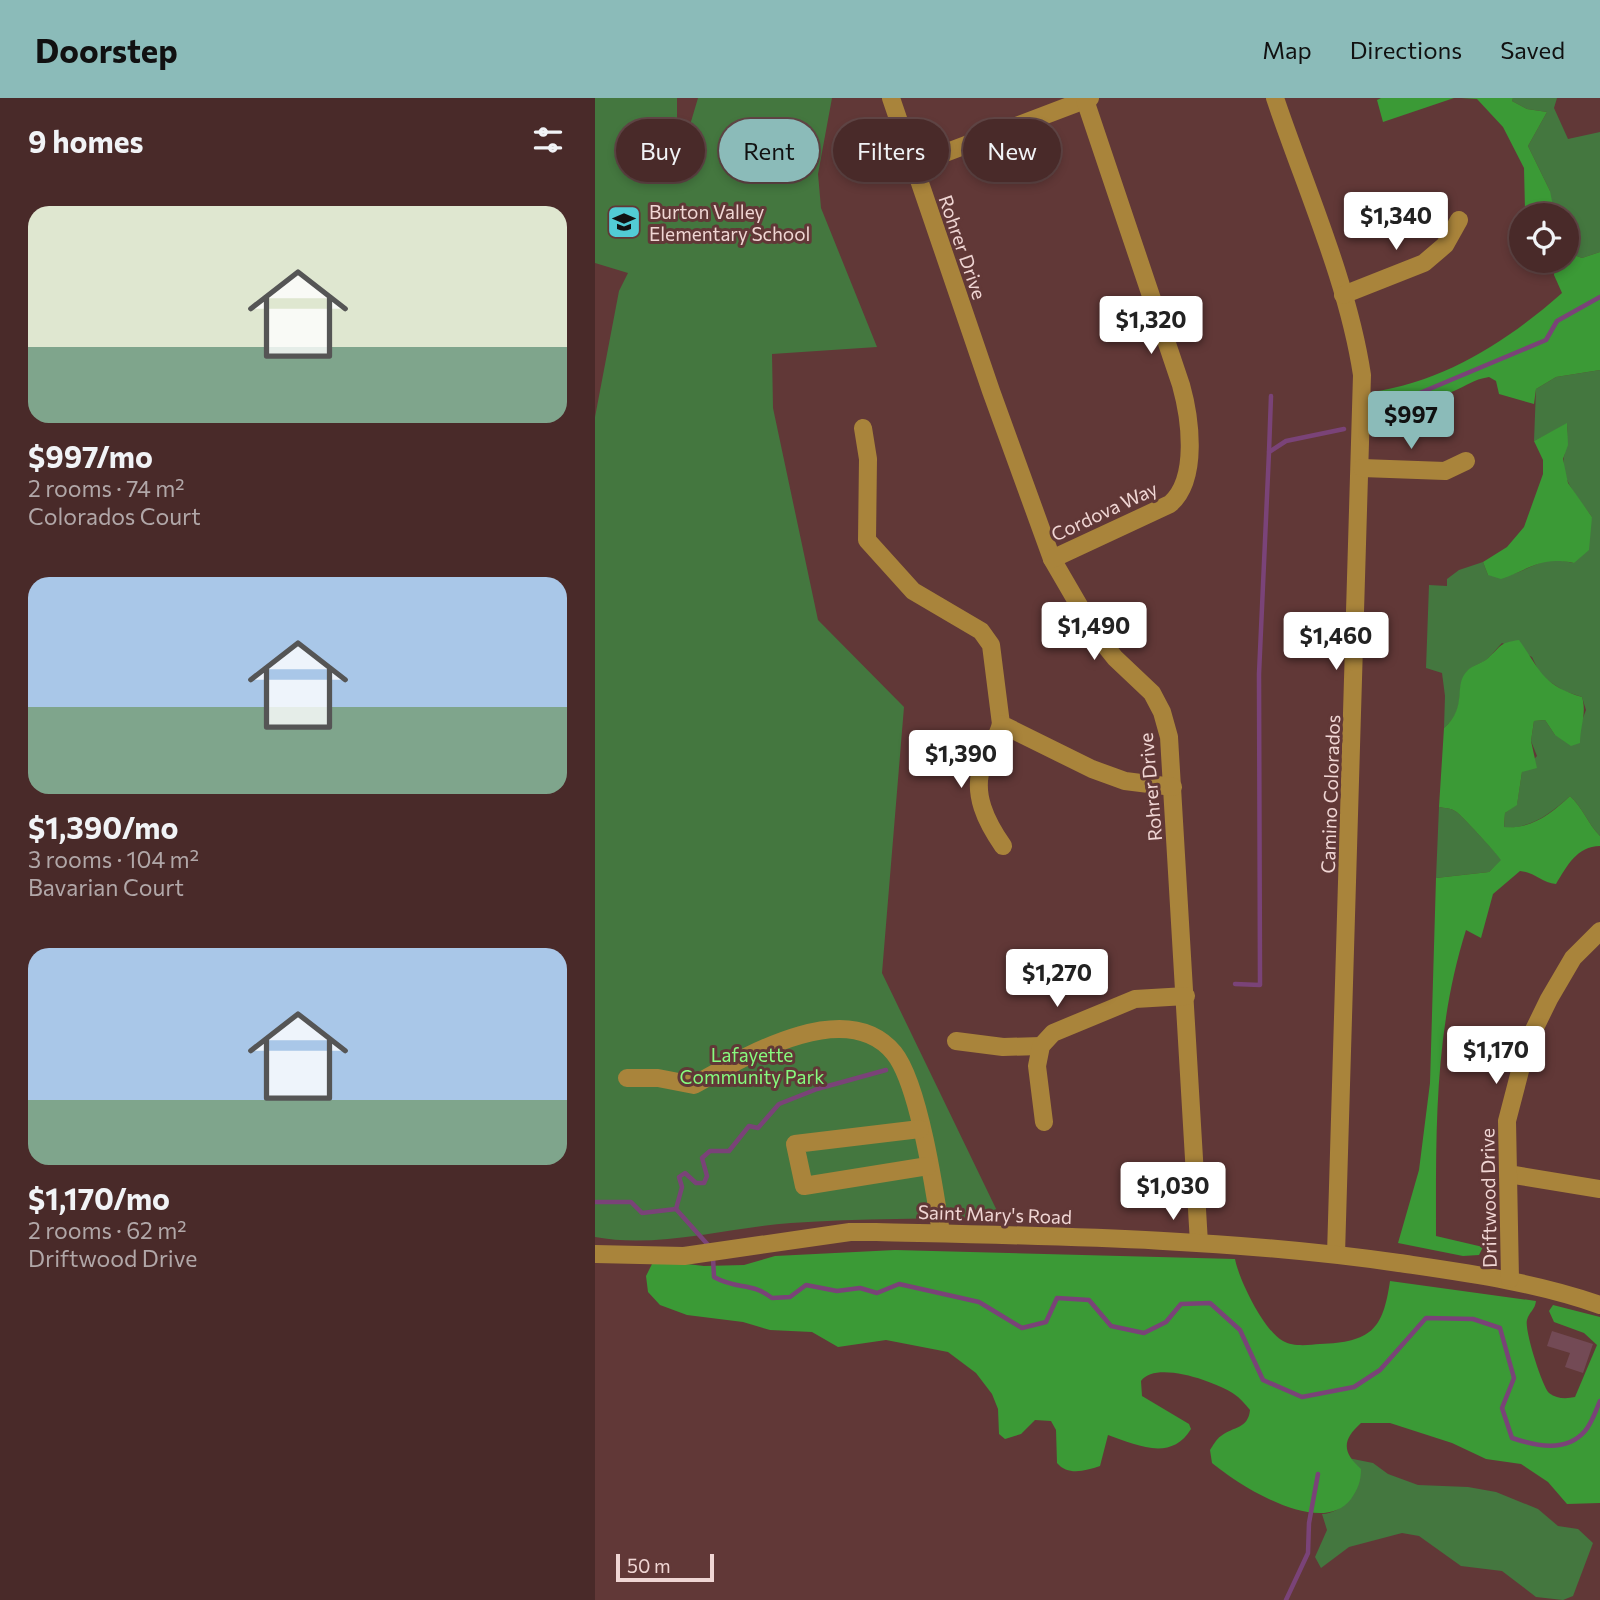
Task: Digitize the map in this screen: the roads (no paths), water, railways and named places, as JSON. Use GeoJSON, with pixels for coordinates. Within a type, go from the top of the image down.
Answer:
{"type":"FeatureCollection","features":[{"type":"Feature","properties":{"kind":"street","name":"Rohrer Drive"},"geometry":{"type":"LineString","coordinates":[[891,98],[898,119]]}},
{"type":"Feature","properties":{"kind":"street","name":"Camino Colorados"},"geometry":{"type":"LineString","coordinates":[[1275,98],[1343,295],[1357,344],[1362,375],[1362,468],[1336,1254]]}},
{"type":"Feature","properties":{"kind":"street"},"geometry":{"type":"LineString","coordinates":[[949,151],[1087,99]]}},
{"type":"Feature","properties":{"kind":"street","name":"Cordova Way"},"geometry":{"type":"LineString","coordinates":[[1052,559],[1170,504],[1182,489],[1189,446],[1186,402],[1087,99]]}},
{"type":"Feature","properties":{"kind":"street","name":"Rohrer Drive"},"geometry":{"type":"LineString","coordinates":[[919,182],[1052,559],[1095,633],[1115,658],[1152,693],[1162,712],[1169,737],[1199,1243]]}},
{"type":"Feature","properties":{"kind":"street"},"geometry":{"type":"LineString","coordinates":[[1343,295],[1425,263],[1445,245],[1459,220]]}},
{"type":"Feature","properties":{"kind":"street"},"geometry":{"type":"LineString","coordinates":[[863,428],[868,459],[867,540],[913,591],[981,631],[991,645],[1001,724],[997,738],[982,766],[980,795],[986,822],[1003,846]]}},
{"type":"Feature","properties":{"kind":"street"},"geometry":{"type":"LineString","coordinates":[[1362,468],[1445,471],[1466,461]]}},
{"type":"Feature","properties":{"kind":"street"},"geometry":{"type":"LineString","coordinates":[[1001,724],[1081,764],[1125,781],[1173,787]]}},
{"type":"Feature","properties":{"kind":"street","name":"Driftwood Drive"},"geometry":{"type":"LineString","coordinates":[[1510,1279],[1507,1121],[1527,1044],[1573,958],[1600,931]]}},
{"type":"Feature","properties":{"kind":"street"},"geometry":{"type":"LineString","coordinates":[[1044,1122],[1037,1066],[1041,1046],[1053,1033],[1114,1005],[1135,999],[1186,996]]}},
{"type":"Feature","properties":{"kind":"street"},"geometry":{"type":"LineString","coordinates":[[627,1078],[658,1078],[694,1085],[732,1063],[807,1032],[837,1028],[867,1032],[894,1053],[911,1086],[941,1233]]}},
{"type":"Feature","properties":{"kind":"street"},"geometry":{"type":"LineString","coordinates":[[956,1041],[1003,1047],[1041,1046]]}},
{"type":"Feature","properties":{"kind":"street"},"geometry":{"type":"LineString","coordinates":[[920,1129],[795,1144],[804,1186],[929,1166]]}},
{"type":"Feature","properties":{"kind":"street"},"geometry":{"type":"LineString","coordinates":[[1508,1174],[1600,1189]]}},
{"type":"Feature","properties":{"kind":"street","name":"Saint Mary's Road"},"geometry":{"type":"LineString","coordinates":[[595,1254],[684,1255],[850,1232],[1199,1243],[1336,1254],[1510,1279],[1600,1305]]}},
{"type":"Feature","properties":{"kind":"waterway"},"geometry":{"type":"LineString","coordinates":[[1380,398],[1415,395],[1546,340],[1557,321],[1600,297]]}},
{"type":"Feature","properties":{"kind":"waterway"},"geometry":{"type":"LineString","coordinates":[[1269,452],[1271,396]]}},
{"type":"Feature","properties":{"kind":"waterway"},"geometry":{"type":"LineString","coordinates":[[1235,984],[1260,985],[1259,674],[1269,452],[1286,441],[1344,429]]}},
{"type":"Feature","properties":{"kind":"waterway"},"geometry":{"type":"LineString","coordinates":[[676,1209],[682,1187],[679,1177],[685,1173],[696,1183],[704,1183],[707,1176],[702,1158],[710,1151],[729,1151],[749,1126],[758,1128],[779,1104],[817,1089],[886,1070]]}},
{"type":"Feature","properties":{"kind":"waterway"},"geometry":{"type":"LineString","coordinates":[[595,1202],[631,1202],[642,1213],[676,1209],[709,1246]]}},
{"type":"Feature","properties":{"kind":"waterway"},"geometry":{"type":"LineString","coordinates":[[713,1257],[714,1277],[730,1284],[758,1290],[772,1298],[790,1297],[806,1285],[837,1291],[860,1288],[877,1293],[899,1284],[979,1302],[1022,1328],[1046,1322],[1057,1298],[1089,1300],[1111,1326],[1144,1333],[1166,1322],[1181,1304],[1210,1303],[1240,1330],[1263,1380],[1302,1397],[1354,1387],[1380,1370],[1426,1318],[1473,1319],[1500,1328],[1514,1378],[1502,1408],[1512,1438],[1550,1446],[1569,1442],[1587,1428],[1600,1401]]}},
{"type":"Feature","properties":{"kind":"waterway"},"geometry":{"type":"LineString","coordinates":[[1286,1600],[1308,1553],[1309,1523],[1318,1474]]}},
{"type":"Feature","properties":{"kind":"place","name":"Burton Valley Elementary School"},"geometry":{"type":"Point","coordinates":[624,222]}},
{"type":"Feature","properties":{"kind":"park label","name":"Lafayette Community Park"},"geometry":{"type":"Point","coordinates":[752,1065]}}]}
